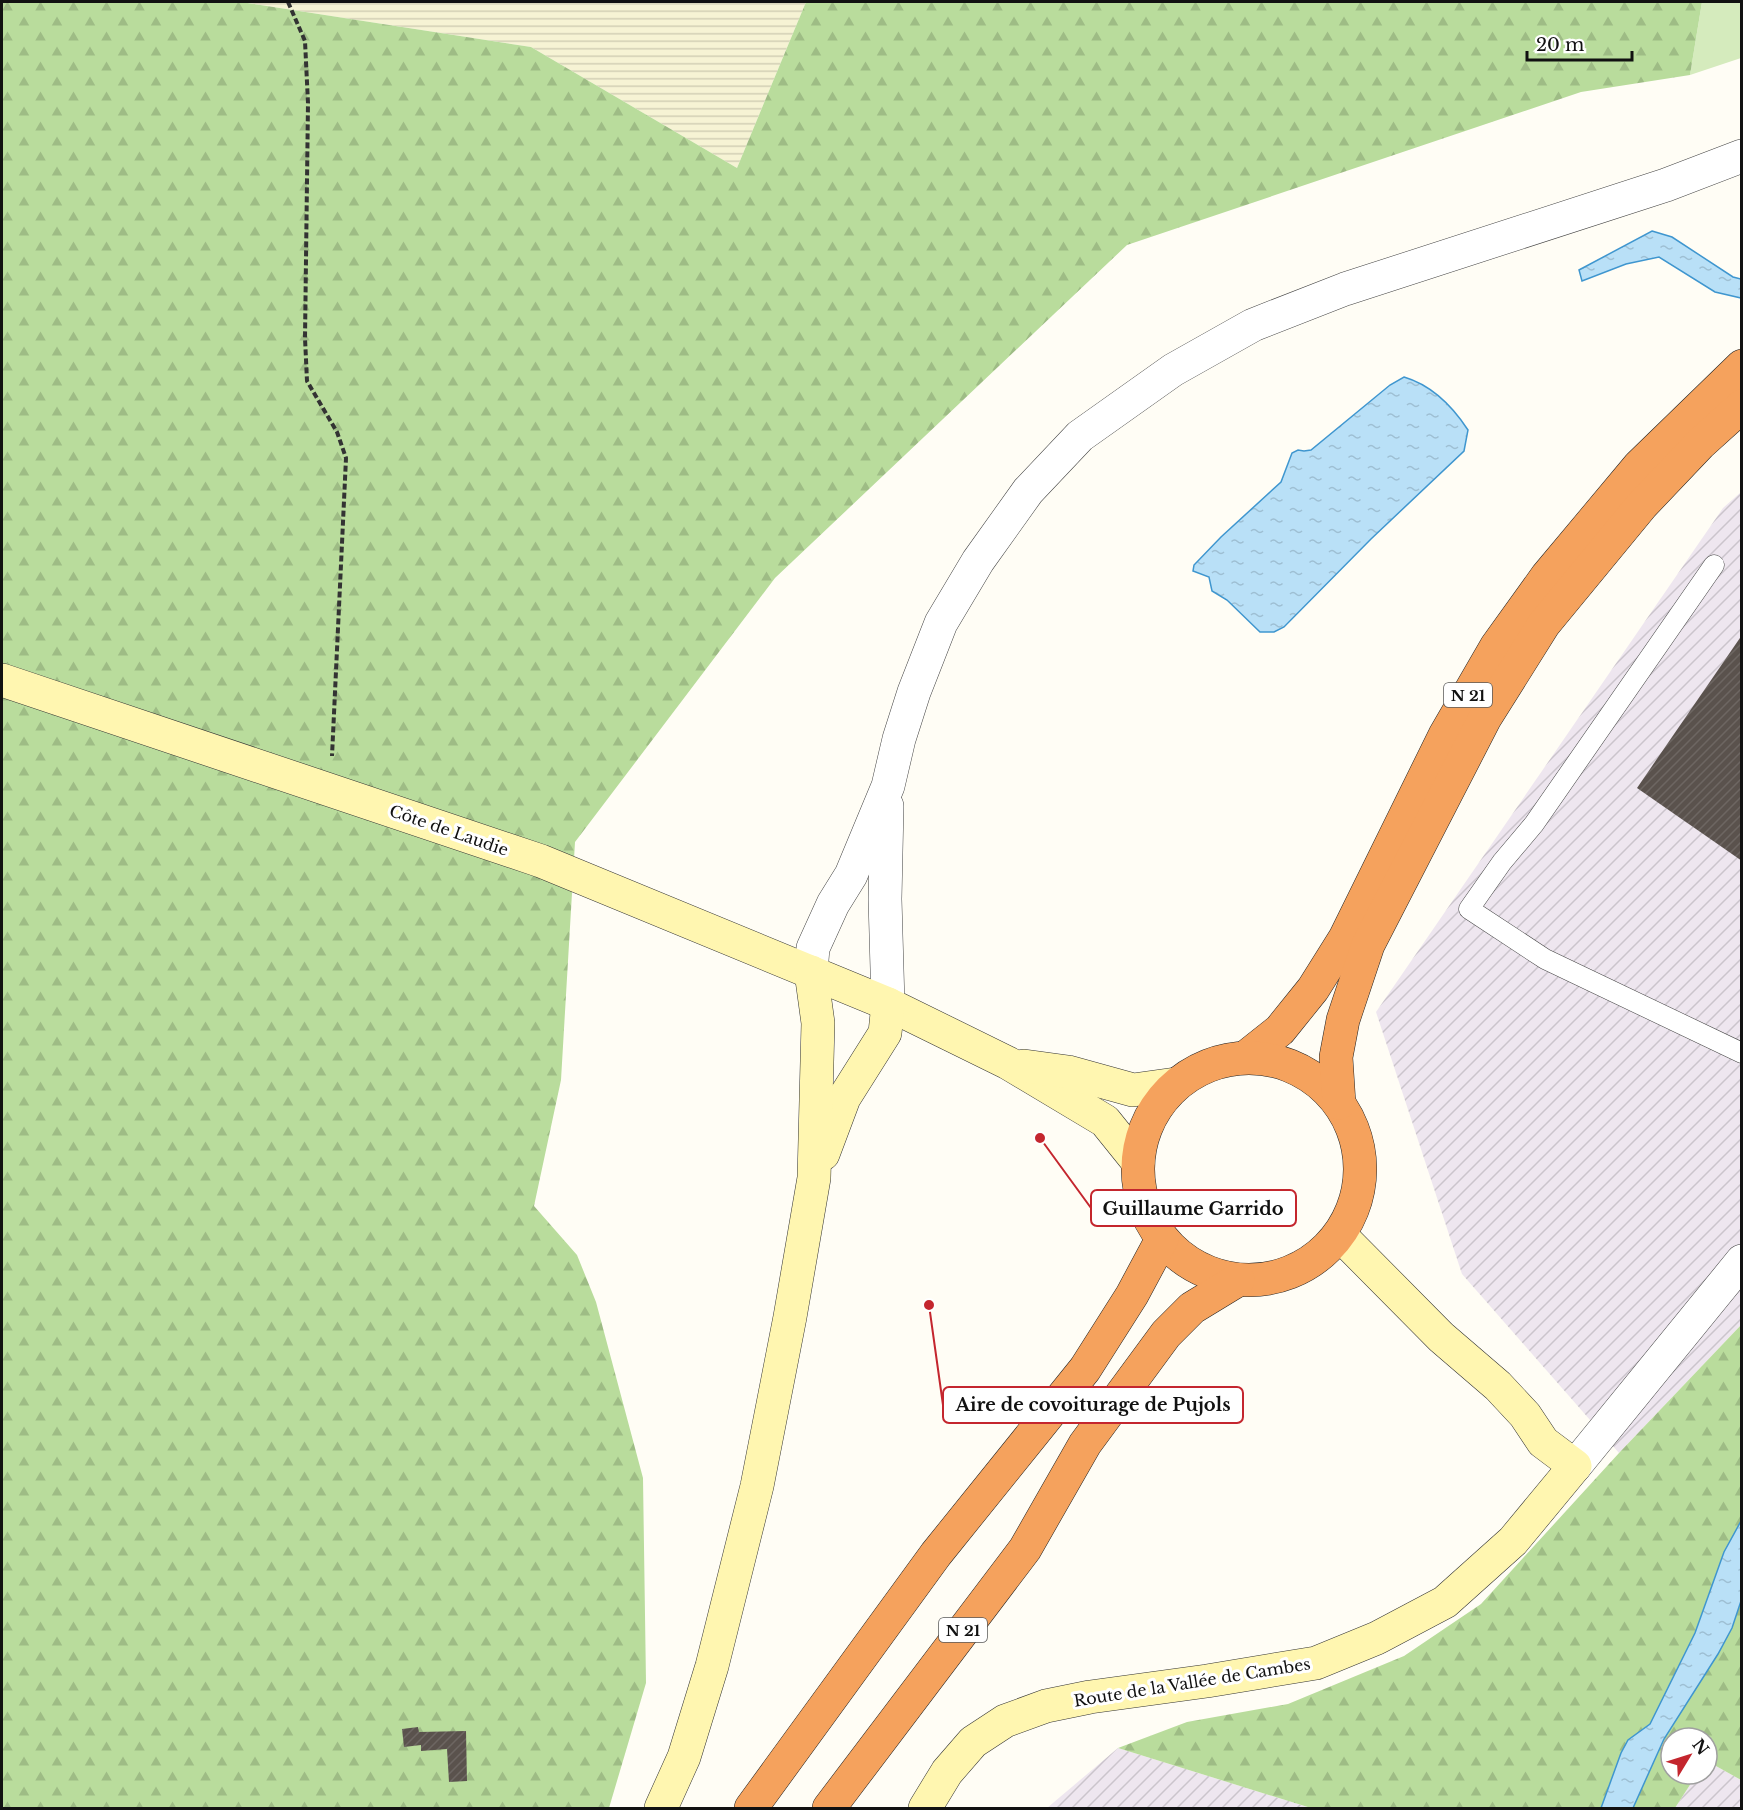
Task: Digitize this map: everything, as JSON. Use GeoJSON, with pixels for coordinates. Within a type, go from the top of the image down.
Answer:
{"type":"FeatureCollection","features":[{"type":"Feature","properties":{"kind":"highway","name":"N 21"},"geometry":{"type":"LineString","coordinates":[[1246,1057],[1280,1030],[1313,989],[1345,938],[1445,735],[1496,646],[1521,611],[1547,576],[1639,466],[1742,366]]}},
{"type":"Feature","properties":{"kind":"highway","name":"N 21"},"geometry":{"type":"LineString","coordinates":[[1339,1103],[1336,1057],[1343,1020],[1368,945],[1485,718],[1544,624],[1635,514],[1700,444],[1742,406]]}},
{"type":"Feature","properties":{"kind":"highway"},"geometry":{"type":"LineString","coordinates":[[1246,1057],[1281,1062],[1292,1067],[1313,1078],[1339,1103],[1355,1134],[1361,1169],[1355,1204],[1340,1235],[1312,1262],[1277,1277],[1238,1280],[1210,1274],[1184,1259],[1162,1239],[1147,1216],[1139,1190],[1138,1162],[1143,1133],[1156,1107],[1176,1084],[1208,1065],[1246,1057]]}},
{"type":"Feature","properties":{"kind":"highway"},"geometry":{"type":"LineString","coordinates":[[751,1809],[936,1554],[1085,1369],[1132,1295],[1162,1239]]}},
{"type":"Feature","properties":{"kind":"highway","name":"N 21"},"geometry":{"type":"LineString","coordinates":[[829,1809],[1025,1549],[1085,1444],[1166,1334],[1192,1308],[1238,1280]]}},
{"type":"Feature","properties":{"kind":"street"},"geometry":{"type":"LineString","coordinates":[[661,1809],[684,1757],[712,1666],[757,1486],[790,1317],[814,1178],[818,1023],[811,972],[813,948],[833,904],[850,875],[888,786],[902,729],[941,623],[978,561],[1028,490],[1080,436],[1173,369],[1253,326],[1345,289],[1666,185],[1742,156]]}},
{"type":"Feature","properties":{"kind":"street","name":"Côte de Laudie"},"geometry":{"type":"LineString","coordinates":[[2,680],[541,861],[888,1004],[1008,1064],[1105,1121],[1138,1162]]}},
{"type":"Feature","properties":{"kind":"street"},"geometry":{"type":"LineString","coordinates":[[814,1178],[844,1098],[885,1033],[888,1004],[885,899],[888,786]]}},
{"type":"Feature","properties":{"kind":"street"},"geometry":{"type":"LineString","coordinates":[[1008,1064],[1068,1072],[1133,1090],[1176,1084]]}},
{"type":"Feature","properties":{"kind":"street"},"geometry":{"type":"LineString","coordinates":[[1340,1235],[1441,1337],[1498,1386],[1525,1415],[1543,1442],[1575,1466],[1742,1261]]}},
{"type":"Feature","properties":{"kind":"street","name":"Route de la Vallée de Cambes"},"geometry":{"type":"LineString","coordinates":[[925,1809],[947,1772],[973,1742],[1005,1721],[1046,1706],[1090,1697],[1316,1663],[1377,1638],[1445,1602],[1514,1542],[1575,1466]]}},
{"type":"Feature","properties":{"kind":"lane"},"geometry":{"type":"LineString","coordinates":[[1714,565],[1534,824],[1502,862],[1469,909],[1545,959],[1742,1053]]}},
{"type":"Feature","properties":{"kind":"path"},"geometry":{"type":"LineString","coordinates":[[288,2],[305,41],[308,104],[305,338],[307,381],[337,432],[346,458],[330,790]]}},
{"type":"Feature","properties":{"kind":"shaded area"},"geometry":{"type":"Polygon","coordinates":[[[241,2],[806,2],[737,168],[531,47],[241,2]]]}},
{"type":"Feature","properties":{"kind":"shaded area"},"geometry":{"type":"Polygon","coordinates":[[[1741,492],[1741,1325],[1619,1453],[1462,1274],[1376,1012],[1723,508],[1741,492]]]}},
{"type":"Feature","properties":{"kind":"shaded area"},"geometry":{"type":"Polygon","coordinates":[[[1118,1748],[1311,1808],[1047,1808],[1118,1748]]]}},
{"type":"Feature","properties":{"kind":"shaded area"},"geometry":{"type":"Polygon","coordinates":[[[1719,1768],[1741,1780],[1741,1808],[1675,1808],[1689,1786],[1719,1786],[1719,1768]]]}},
{"type":"Feature","properties":{"kind":"green space"},"geometry":{"type":"Polygon","coordinates":[[[2,2],[241,2],[531,47],[737,168],[806,2],[1702,2],[1690,75],[1581,92],[1127,245],[775,578],[575,842],[561,1080],[534,1206],[577,1255],[596,1302],[643,1478],[646,1683],[609,1808],[2,1808],[2,2]]]}},
{"type":"Feature","properties":{"kind":"green space"},"geometry":{"type":"Polygon","coordinates":[[[1702,2],[1741,2],[1741,58],[1690,75],[1702,2]]]}},
{"type":"Feature","properties":{"kind":"green space"},"geometry":{"type":"Polygon","coordinates":[[[1741,1325],[1741,1780],[1719,1768],[1719,1726],[1659,1726],[1659,1786],[1689,1786],[1675,1808],[1311,1808],[1118,1748],[1187,1722],[1288,1704],[1404,1656],[1481,1604],[1619,1453],[1741,1325]]]}},
{"type":"Feature","properties":{"kind":"water"},"geometry":{"type":"Polygon","coordinates":[[[1652,231],[1672,237],[1733,277],[1741,279],[1741,298],[1715,292],[1659,257],[1626,264],[1582,281],[1579,270],[1652,231]]]}},
{"type":"Feature","properties":{"kind":"water"},"geometry":{"type":"Polygon","coordinates":[[[1404,377],[1432,391],[1455,413],[1468,430],[1464,451],[1371,539],[1284,627],[1274,632],[1260,632],[1227,600],[1212,591],[1209,577],[1193,571],[1194,565],[1281,482],[1292,453],[1298,450],[1311,450],[1390,385],[1404,377]]]}},
{"type":"Feature","properties":{"kind":"water"},"geometry":{"type":"Polygon","coordinates":[[[1741,1521],[1741,1601],[1732,1628],[1672,1726],[1659,1726],[1659,1750],[1633,1808],[1601,1808],[1621,1753],[1628,1740],[1650,1724],[1695,1633],[1724,1552],[1741,1521]]]}},
{"type":"Feature","properties":{"kind":"building"},"geometry":{"type":"Polygon","coordinates":[[[1742,635],[1742,861],[1637,788],[1742,635]]]}},
{"type":"Feature","properties":{"kind":"building"},"geometry":{"type":"Polygon","coordinates":[[[418,1727],[419,1732],[466,1731],[467,1781],[449,1782],[447,1749],[421,1751],[421,1745],[404,1747],[402,1729],[418,1727]]]}},
{"type":"Feature","properties":{"kind":"place","name":"Guillaume Garrido"},"geometry":{"type":"Point","coordinates":[1040,1138]}},
{"type":"Feature","properties":{"kind":"place","name":"Aire de covoiturage de Pujols"},"geometry":{"type":"Point","coordinates":[929,1305]}}]}
